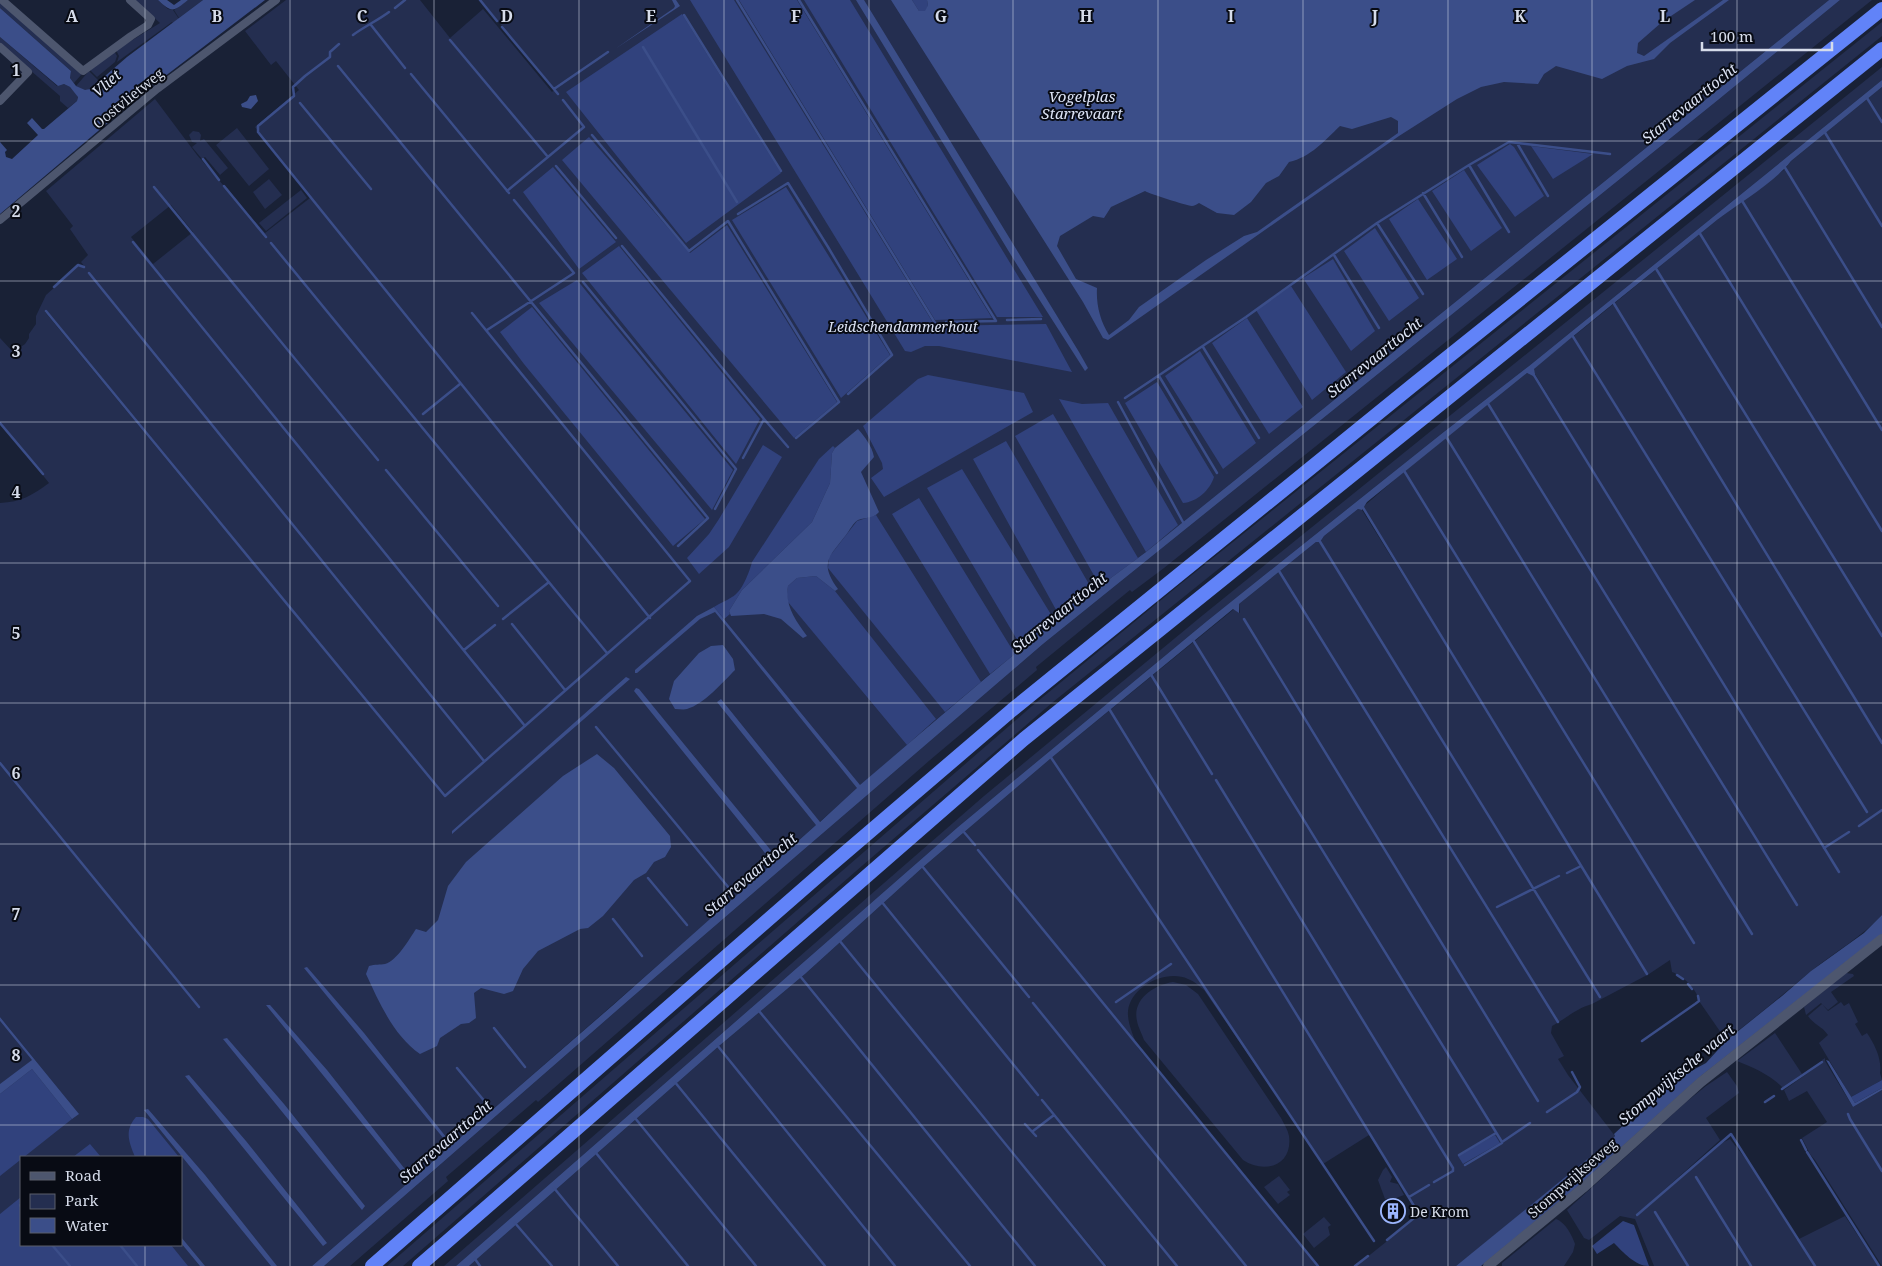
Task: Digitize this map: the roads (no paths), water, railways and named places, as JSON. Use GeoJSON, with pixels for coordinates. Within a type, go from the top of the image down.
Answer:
{"type":"FeatureCollection","features":[{"type":"Feature","properties":{"kind":"highway"},"geometry":{"type":"LineString","coordinates":[[372,1266],[1012,710],[1390,403],[1882,9]]}},
{"type":"Feature","properties":{"kind":"highway"},"geometry":{"type":"LineString","coordinates":[[419,1266],[1024,739],[1882,49]]}},
{"type":"Feature","properties":{"kind":"street"},"geometry":{"type":"LineString","coordinates":[[2,0],[83,71],[148,25],[151,19],[130,0]]}},
{"type":"Feature","properties":{"kind":"street","name":"Oostvlietweg"},"geometry":{"type":"LineString","coordinates":[[0,220],[157,89],[276,0]]}},
{"type":"Feature","properties":{"kind":"street"},"geometry":{"type":"LineString","coordinates":[[0,47],[28,72],[0,101]]}},
{"type":"Feature","properties":{"kind":"street","name":"Stompwijkseweg"},"geometry":{"type":"LineString","coordinates":[[1488,1266],[1583,1188],[1701,1082],[1882,939]]}},
{"type":"Feature","properties":{"kind":"water"},"geometry":{"type":"Polygon","coordinates":[[[158,0],[167,0],[174,5],[181,0],[188,0],[176,9],[170,9],[158,0]]]}},
{"type":"Feature","properties":{"kind":"water","name":"Vliet"},"geometry":{"type":"Polygon","coordinates":[[[203,0],[265,0],[143,93],[0,214],[0,142],[7,150],[5,152],[6,157],[12,159],[38,135],[27,123],[32,118],[44,129],[77,101],[78,97],[70,87],[64,84],[58,86],[0,37],[0,8],[71,71],[70,78],[76,86],[85,90],[90,89],[127,57],[203,0]]]}},
{"type":"Feature","properties":{"kind":"water"},"geometry":{"type":"Polygon","coordinates":[[[672,0],[676,0],[680,6],[615,49],[674,8],[672,0]]]}},
{"type":"Feature","properties":{"kind":"water"},"geometry":{"type":"Polygon","coordinates":[[[856,0],[864,0],[1079,352],[1088,368],[1085,371],[1014,260],[856,0]]]}},
{"type":"Feature","properties":{"kind":"water","name":"Vogelplas Starrevaart"},"geometry":{"type":"Polygon","coordinates":[[[891,0],[912,0],[919,11],[925,11],[928,5],[927,0],[1695,0],[1662,22],[1638,43],[1637,53],[1644,56],[1723,0],[1729,0],[1670,43],[1654,59],[1627,66],[1602,79],[1556,66],[1544,74],[1538,84],[1504,82],[1481,87],[1457,99],[1399,136],[1108,340],[1103,338],[1083,302],[891,0]],[[1391,117],[1352,129],[1340,126],[1311,152],[1289,162],[1279,176],[1266,183],[1251,202],[1234,215],[1217,213],[1199,203],[1193,206],[1188,205],[1145,191],[1111,207],[1104,218],[1093,216],[1060,236],[1057,246],[1076,279],[1097,288],[1099,312],[1109,335],[1129,320],[1139,307],[1206,260],[1244,236],[1257,232],[1398,133],[1398,121],[1391,117]]]}},
{"type":"Feature","properties":{"kind":"water"},"geometry":{"type":"Polygon","coordinates":[[[1829,0],[1840,0],[1043,644],[630,999],[324,1266],[312,1266],[612,1006],[773,863],[634,691],[636,688],[639,689],[778,859],[816,825],[717,702],[721,699],[820,822],[857,788],[715,612],[700,619],[635,673],[635,670],[697,616],[714,607],[860,785],[1036,636],[1146,552],[1829,0]]]}},
{"type":"Feature","properties":{"kind":"water"},"geometry":{"type":"Polygon","coordinates":[[[1882,80],[1882,87],[1791,161],[1776,177],[1717,220],[1557,350],[1534,369],[1535,374],[1533,376],[1527,373],[1367,502],[1362,510],[1358,509],[1324,536],[1320,542],[1316,542],[1239,604],[1239,613],[1233,609],[1050,759],[922,868],[805,974],[719,1046],[469,1266],[456,1266],[958,827],[1207,621],[1529,366],[1882,80]]]}},
{"type":"Feature","properties":{"kind":"water"},"geometry":{"type":"Polygon","coordinates":[[[256,95],[258,101],[251,109],[242,107],[241,104],[247,101],[250,96],[256,95]]]}},
{"type":"Feature","properties":{"kind":"water"},"geometry":{"type":"Polygon","coordinates":[[[858,429],[868,442],[873,453],[874,457],[861,472],[879,512],[872,517],[856,521],[828,560],[829,573],[838,589],[835,591],[816,576],[797,578],[788,586],[787,593],[790,606],[795,618],[807,636],[803,638],[781,619],[764,614],[731,616],[729,611],[742,590],[812,522],[830,483],[832,453],[835,448],[858,429]]]}},
{"type":"Feature","properties":{"kind":"water"},"geometry":{"type":"Polygon","coordinates":[[[723,645],[733,659],[735,670],[700,702],[687,709],[675,709],[669,699],[674,681],[699,653],[711,646],[723,645]]]}},
{"type":"Feature","properties":{"kind":"water"},"geometry":{"type":"Polygon","coordinates":[[[626,677],[630,679],[452,834],[452,831],[626,677]]]}},
{"type":"Feature","properties":{"kind":"water"},"geometry":{"type":"Polygon","coordinates":[[[597,754],[614,768],[670,836],[671,847],[665,857],[654,862],[646,873],[634,880],[603,916],[588,928],[580,929],[538,951],[523,969],[513,991],[504,994],[481,988],[474,993],[476,1018],[469,1023],[461,1024],[440,1038],[437,1046],[420,1054],[394,1028],[366,974],[369,966],[385,964],[394,959],[416,929],[426,932],[438,920],[448,886],[466,862],[563,776],[597,754]]]}},
{"type":"Feature","properties":{"kind":"water"},"geometry":{"type":"Polygon","coordinates":[[[1882,915],[1882,934],[1701,1076],[1576,1188],[1481,1266],[1456,1266],[1596,1152],[1599,1153],[1615,1136],[1614,1134],[1629,1120],[1633,1122],[1655,1093],[1667,1084],[1706,1063],[1727,1040],[1811,971],[1864,933],[1882,915]]]}},
{"type":"Feature","properties":{"kind":"water"},"geometry":{"type":"Polygon","coordinates":[[[307,967],[364,1033],[446,1137],[444,1139],[304,968],[307,967]]]}},
{"type":"Feature","properties":{"kind":"water"},"geometry":{"type":"Polygon","coordinates":[[[266,1005],[270,1005],[327,1070],[408,1173],[405,1176],[266,1005]]]}},
{"type":"Feature","properties":{"kind":"water"},"geometry":{"type":"Polygon","coordinates":[[[0,1017],[79,1114],[72,1119],[32,1069],[0,1094],[0,1084],[32,1060],[0,1021],[0,1017]]]}},
{"type":"Feature","properties":{"kind":"water"},"geometry":{"type":"Polygon","coordinates":[[[227,1038],[284,1104],[365,1206],[362,1210],[223,1039],[227,1038]]]}},
{"type":"Feature","properties":{"kind":"water"},"geometry":{"type":"Polygon","coordinates":[[[1826,1060],[1829,1061],[1855,1103],[1882,1088],[1882,1090],[1853,1107],[1826,1060]]]}},
{"type":"Feature","properties":{"kind":"water"},"geometry":{"type":"Polygon","coordinates":[[[189,1075],[246,1141],[327,1243],[323,1246],[185,1076],[189,1075]]]}},
{"type":"Feature","properties":{"kind":"water"},"geometry":{"type":"Polygon","coordinates":[[[148,1109],[205,1175],[277,1266],[271,1266],[144,1110],[148,1109]]]}},
{"type":"Feature","properties":{"kind":"water"},"geometry":{"type":"Polygon","coordinates":[[[182,1238],[205,1266],[200,1266],[182,1244],[182,1238]]]}},
{"type":"Feature","properties":{"kind":"waterway"},"geometry":{"type":"LineString","coordinates":[[395,8],[405,0]]}},
{"type":"Feature","properties":{"kind":"waterway"},"geometry":{"type":"LineString","coordinates":[[480,0],[497,21]]}},
{"type":"Feature","properties":{"kind":"waterway"},"geometry":{"type":"LineString","coordinates":[[737,0],[935,323]]}},
{"type":"Feature","properties":{"kind":"waterway"},"geometry":{"type":"LineString","coordinates":[[799,0],[996,321],[946,322]]}},
{"type":"Feature","properties":{"kind":"waterway"},"geometry":{"type":"LineString","coordinates":[[353,35],[389,12]]}},
{"type":"Feature","properties":{"kind":"waterway"},"geometry":{"type":"LineString","coordinates":[[684,15],[781,171]]}},
{"type":"Feature","properties":{"kind":"waterway"},"geometry":{"type":"LineString","coordinates":[[371,25],[405,68]]}},
{"type":"Feature","properties":{"kind":"waterway"},"geometry":{"type":"LineString","coordinates":[[502,27],[558,94]]}},
{"type":"Feature","properties":{"kind":"waterway"},"geometry":{"type":"LineString","coordinates":[[450,40],[548,157]]}},
{"type":"Feature","properties":{"kind":"waterway"},"geometry":{"type":"LineString","coordinates":[[339,44],[330,52],[330,57],[293,87],[294,96],[258,126],[258,132],[650,618]]}},
{"type":"Feature","properties":{"kind":"waterway"},"geometry":{"type":"LineString","coordinates":[[643,47],[737,202]]}},
{"type":"Feature","properties":{"kind":"waterway"},"geometry":{"type":"LineString","coordinates":[[554,89],[608,52]]}},
{"type":"Feature","properties":{"kind":"waterway"},"geometry":{"type":"LineString","coordinates":[[338,66],[708,518],[678,546]]}},
{"type":"Feature","properties":{"kind":"waterway"},"geometry":{"type":"LineString","coordinates":[[411,74],[509,193]]}},
{"type":"Feature","properties":{"kind":"waterway"},"geometry":{"type":"LineString","coordinates":[[1867,98],[1882,122]]}},
{"type":"Feature","properties":{"kind":"waterway"},"geometry":{"type":"LineString","coordinates":[[507,191],[584,127],[563,100]]}},
{"type":"Feature","properties":{"kind":"waterway"},"geometry":{"type":"LineString","coordinates":[[300,103],[371,189]]}},
{"type":"Feature","properties":{"kind":"waterway"},"geometry":{"type":"LineString","coordinates":[[1824,131],[1882,226]]}},
{"type":"Feature","properties":{"kind":"waterway"},"geometry":{"type":"LineString","coordinates":[[592,135],[689,251],[728,221],[839,402],[796,438]]}},
{"type":"Feature","properties":{"kind":"waterway"},"geometry":{"type":"LineString","coordinates":[[1125,398],[1246,317],[1377,223],[1509,142],[1610,154]]}},
{"type":"Feature","properties":{"kind":"waterway"},"geometry":{"type":"LineString","coordinates":[[1517,143],[1548,196]]}},
{"type":"Feature","properties":{"kind":"waterway"},"geometry":{"type":"LineString","coordinates":[[203,159],[219,180]]}},
{"type":"Feature","properties":{"kind":"waterway"},"geometry":{"type":"LineString","coordinates":[[1469,165],[1509,232]]}},
{"type":"Feature","properties":{"kind":"waterway"},"geometry":{"type":"LineString","coordinates":[[556,166],[616,238]]}},
{"type":"Feature","properties":{"kind":"waterway"},"geometry":{"type":"LineString","coordinates":[[1784,166],[1882,327]]}},
{"type":"Feature","properties":{"kind":"waterway"},"geometry":{"type":"LineString","coordinates":[[738,214],[788,183],[828,247],[892,355],[848,394]]}},
{"type":"Feature","properties":{"kind":"waterway"},"geometry":{"type":"LineString","coordinates":[[224,186],[266,237]]}},
{"type":"Feature","properties":{"kind":"waterway"},"geometry":{"type":"LineString","coordinates":[[154,187],[378,460]]}},
{"type":"Feature","properties":{"kind":"waterway"},"geometry":{"type":"LineString","coordinates":[[1423,193],[1462,257]]}},
{"type":"Feature","properties":{"kind":"waterway"},"geometry":{"type":"LineString","coordinates":[[1741,199],[1882,430]]}},
{"type":"Feature","properties":{"kind":"waterway"},"geometry":{"type":"LineString","coordinates":[[487,330],[574,273],[514,200]]}},
{"type":"Feature","properties":{"kind":"waterway"},"geometry":{"type":"LineString","coordinates":[[1377,223],[1423,294]]}},
{"type":"Feature","properties":{"kind":"waterway"},"geometry":{"type":"LineString","coordinates":[[1699,232],[1882,531]]}},
{"type":"Feature","properties":{"kind":"waterway"},"geometry":{"type":"LineString","coordinates":[[133,242],[525,726]]}},
{"type":"Feature","properties":{"kind":"waterway"},"geometry":{"type":"LineString","coordinates":[[271,243],[607,653]]}},
{"type":"Feature","properties":{"kind":"waterway"},"geometry":{"type":"LineString","coordinates":[[622,246],[764,419]]}},
{"type":"Feature","properties":{"kind":"waterway"},"geometry":{"type":"LineString","coordinates":[[1334,255],[1379,328]]}},
{"type":"Feature","properties":{"kind":"waterway"},"geometry":{"type":"LineString","coordinates":[[54,287],[78,265],[84,267]]}},
{"type":"Feature","properties":{"kind":"waterway"},"geometry":{"type":"LineString","coordinates":[[1655,267],[1882,636]]}},
{"type":"Feature","properties":{"kind":"waterway"},"geometry":{"type":"LineString","coordinates":[[89,273],[484,761]]}},
{"type":"Feature","properties":{"kind":"waterway"},"geometry":{"type":"LineString","coordinates":[[583,282],[736,469],[715,509]]}},
{"type":"Feature","properties":{"kind":"waterway"},"geometry":{"type":"LineString","coordinates":[[1613,302],[1882,743]]}},
{"type":"Feature","properties":{"kind":"waterway"},"geometry":{"type":"LineString","coordinates":[[46,311],[445,796],[690,581],[472,313]]}},
{"type":"Feature","properties":{"kind":"waterway"},"geometry":{"type":"LineString","coordinates":[[1007,320],[1041,319]]}},
{"type":"Feature","properties":{"kind":"waterway"},"geometry":{"type":"LineString","coordinates":[[1572,335],[1867,812]]}},
{"type":"Feature","properties":{"kind":"waterway"},"geometry":{"type":"LineString","coordinates":[[1203,347],[1259,438]]}},
{"type":"Feature","properties":{"kind":"waterway"},"geometry":{"type":"LineString","coordinates":[[1532,372],[1839,872]]}},
{"type":"Feature","properties":{"kind":"waterway"},"geometry":{"type":"LineString","coordinates":[[1159,376],[1217,473]]}},
{"type":"Feature","properties":{"kind":"waterway"},"geometry":{"type":"LineString","coordinates":[[423,414],[460,384]]}},
{"type":"Feature","properties":{"kind":"waterway"},"geometry":{"type":"LineString","coordinates":[[1118,402],[1184,524]]}},
{"type":"Feature","properties":{"kind":"waterway"},"geometry":{"type":"LineString","coordinates":[[1487,402],[1797,905]]}},
{"type":"Feature","properties":{"kind":"waterway"},"geometry":{"type":"LineString","coordinates":[[743,458],[764,419],[788,447]]}},
{"type":"Feature","properties":{"kind":"waterway"},"geometry":{"type":"LineString","coordinates":[[0,423],[43,474]]}},
{"type":"Feature","properties":{"kind":"waterway"},"geometry":{"type":"LineString","coordinates":[[1445,435],[1752,934]]}},
{"type":"Feature","properties":{"kind":"waterway"},"geometry":{"type":"LineString","coordinates":[[1403,469],[1694,943]]}},
{"type":"Feature","properties":{"kind":"waterway"},"geometry":{"type":"LineString","coordinates":[[386,470],[498,606]]}},
{"type":"Feature","properties":{"kind":"waterway"},"geometry":{"type":"LineString","coordinates":[[1362,506],[1647,974]]}},
{"type":"Feature","properties":{"kind":"waterway"},"geometry":{"type":"LineString","coordinates":[[1319,540],[1600,997]]}},
{"type":"Feature","properties":{"kind":"waterway"},"geometry":{"type":"LineString","coordinates":[[1279,571],[1558,1022]]}},
{"type":"Feature","properties":{"kind":"waterway"},"geometry":{"type":"LineString","coordinates":[[503,619],[549,582]]}},
{"type":"Feature","properties":{"kind":"waterway"},"geometry":{"type":"LineString","coordinates":[[1244,619],[1538,1101]]}},
{"type":"Feature","properties":{"kind":"waterway"},"geometry":{"type":"LineString","coordinates":[[512,624],[565,690]]}},
{"type":"Feature","properties":{"kind":"waterway"},"geometry":{"type":"LineString","coordinates":[[464,650],[495,625]]}},
{"type":"Feature","properties":{"kind":"waterway"},"geometry":{"type":"LineString","coordinates":[[1193,640],[1502,1142],[1530,1123]]}},
{"type":"Feature","properties":{"kind":"waterway"},"geometry":{"type":"LineString","coordinates":[[1150,673],[1212,774]]}},
{"type":"Feature","properties":{"kind":"waterway"},"geometry":{"type":"LineString","coordinates":[[1108,707],[1419,1214],[1387,1240]]}},
{"type":"Feature","properties":{"kind":"waterway","name":"Starrevaarttocht"},"geometry":{"type":"LineString","coordinates":[[596,727],[729,888]]}},
{"type":"Feature","properties":{"kind":"waterway"},"geometry":{"type":"LineString","coordinates":[[1050,756],[1374,1241]]}},
{"type":"Feature","properties":{"kind":"waterway"},"geometry":{"type":"LineString","coordinates":[[0,763],[199,1007]]}},
{"type":"Feature","properties":{"kind":"waterway"},"geometry":{"type":"LineString","coordinates":[[1216,780],[1453,1168],[1453,1171],[1434,1182]]}},
{"type":"Feature","properties":{"kind":"waterway"},"geometry":{"type":"LineString","coordinates":[[1859,826],[1882,810]]}},
{"type":"Feature","properties":{"kind":"waterway"},"geometry":{"type":"LineString","coordinates":[[963,831],[975,845]]}},
{"type":"Feature","properties":{"kind":"waterway"},"geometry":{"type":"LineString","coordinates":[[1824,848],[1849,832]]}},
{"type":"Feature","properties":{"kind":"waterway"},"geometry":{"type":"LineString","coordinates":[[978,850],[1318,1266]]}},
{"type":"Feature","properties":{"kind":"waterway"},"geometry":{"type":"LineString","coordinates":[[922,866],[1029,997]]}},
{"type":"Feature","properties":{"kind":"waterway"},"geometry":{"type":"LineString","coordinates":[[1567,873],[1581,866]]}},
{"type":"Feature","properties":{"kind":"waterway"},"geometry":{"type":"LineString","coordinates":[[1497,907],[1559,876]]}},
{"type":"Feature","properties":{"kind":"waterway"},"geometry":{"type":"LineString","coordinates":[[648,878],[687,925]]}},
{"type":"Feature","properties":{"kind":"waterway"},"geometry":{"type":"LineString","coordinates":[[881,901],[1038,1095]]}},
{"type":"Feature","properties":{"kind":"waterway"},"geometry":{"type":"LineString","coordinates":[[613,919],[642,956]]}},
{"type":"Feature","properties":{"kind":"waterway"},"geometry":{"type":"LineString","coordinates":[[839,940],[1105,1266]]}},
{"type":"Feature","properties":{"kind":"waterway"},"geometry":{"type":"LineString","coordinates":[[1116,1002],[1171,964]]}},
{"type":"Feature","properties":{"kind":"waterway"},"geometry":{"type":"LineString","coordinates":[[1677,975],[1683,979]]}},
{"type":"Feature","properties":{"kind":"waterway"},"geometry":{"type":"LineString","coordinates":[[800,976],[1035,1266]]}},
{"type":"Feature","properties":{"kind":"waterway"},"geometry":{"type":"LineString","coordinates":[[1688,984],[1692,989]]}},
{"type":"Feature","properties":{"kind":"waterway"},"geometry":{"type":"LineString","coordinates":[[1642,1041],[1699,1001],[1698,996]]}},
{"type":"Feature","properties":{"kind":"waterway"},"geometry":{"type":"LineString","coordinates":[[1033,1003],[1246,1266]]}},
{"type":"Feature","properties":{"kind":"waterway"},"geometry":{"type":"LineString","coordinates":[[759,1011],[970,1266]]}},
{"type":"Feature","properties":{"kind":"waterway"},"geometry":{"type":"LineString","coordinates":[[494,1028],[525,1067]]}},
{"type":"Feature","properties":{"kind":"waterway"},"geometry":{"type":"LineString","coordinates":[[717,1045],[895,1266]]}},
{"type":"Feature","properties":{"kind":"waterway"},"geometry":{"type":"LineString","coordinates":[[1782,1089],[1822,1062]]}},
{"type":"Feature","properties":{"kind":"waterway","name":"Starrevaarttocht"},"geometry":{"type":"LineString","coordinates":[[457,1068],[486,1103]]}},
{"type":"Feature","properties":{"kind":"waterway"},"geometry":{"type":"LineString","coordinates":[[1547,1112],[1577,1092],[1580,1087],[1572,1072]]}},
{"type":"Feature","properties":{"kind":"waterway"},"geometry":{"type":"LineString","coordinates":[[674,1081],[825,1266]]}},
{"type":"Feature","properties":{"kind":"waterway"},"geometry":{"type":"LineString","coordinates":[[1765,1102],[1774,1096]]}},
{"type":"Feature","properties":{"kind":"waterway"},"geometry":{"type":"LineString","coordinates":[[1042,1100],[1177,1266]]}},
{"type":"Feature","properties":{"kind":"waterway"},"geometry":{"type":"LineString","coordinates":[[1848,1114],[1882,1171]]}},
{"type":"Feature","properties":{"kind":"waterway"},"geometry":{"type":"LineString","coordinates":[[1033,1131],[1054,1115]]}},
{"type":"Feature","properties":{"kind":"waterway"},"geometry":{"type":"LineString","coordinates":[[635,1118],[756,1266]]}},
{"type":"Feature","properties":{"kind":"waterway"},"geometry":{"type":"LineString","coordinates":[[1025,1124],[1036,1136]]}},
{"type":"Feature","properties":{"kind":"waterway"},"geometry":{"type":"LineString","coordinates":[[1459,1155],[1496,1133]]}},
{"type":"Feature","properties":{"kind":"waterway"},"geometry":{"type":"LineString","coordinates":[[1637,1215],[1731,1134],[1815,1266]]}},
{"type":"Feature","properties":{"kind":"waterway"},"geometry":{"type":"LineString","coordinates":[[1801,1140],[1806,1150]]}},
{"type":"Feature","properties":{"kind":"waterway"},"geometry":{"type":"LineString","coordinates":[[1465,1165],[1502,1142]]}},
{"type":"Feature","properties":{"kind":"waterway"},"geometry":{"type":"LineString","coordinates":[[1807,1152],[1879,1266]]}},
{"type":"Feature","properties":{"kind":"waterway"},"geometry":{"type":"LineString","coordinates":[[596,1153],[688,1266]]}},
{"type":"Feature","properties":{"kind":"waterway"},"geometry":{"type":"LineString","coordinates":[[1696,1177],[1751,1266]]}},
{"type":"Feature","properties":{"kind":"waterway"},"geometry":{"type":"LineString","coordinates":[[1409,1197],[1429,1185]]}},
{"type":"Feature","properties":{"kind":"waterway"},"geometry":{"type":"LineString","coordinates":[[554,1188],[618,1266]]}},
{"type":"Feature","properties":{"kind":"waterway"},"geometry":{"type":"LineString","coordinates":[[1655,1212],[1688,1266]]}},
{"type":"Feature","properties":{"kind":"waterway"},"geometry":{"type":"LineString","coordinates":[[515,1223],[552,1266]]}},
{"type":"Feature","properties":{"kind":"waterway"},"geometry":{"type":"LineString","coordinates":[[53,1246],[70,1266]]}},
{"type":"Feature","properties":{"kind":"waterway"},"geometry":{"type":"LineString","coordinates":[[121,1246],[137,1266]]}},
{"type":"Feature","properties":{"kind":"waterway"},"geometry":{"type":"LineString","coordinates":[[1355,1266],[1368,1256]]}},
{"type":"Feature","properties":{"kind":"waterway"},"geometry":{"type":"LineString","coordinates":[[475,1259],[480,1266]]}},
{"type":"Feature","properties":{"kind":"place","name":"De Krom"},"geometry":{"type":"Point","coordinates":[1393,1211]}},
{"type":"Feature","properties":{"kind":"park label","name":"Leidschendammerhout"},"geometry":{"type":"Point","coordinates":[903,326]}},
{"type":"Feature","properties":{"kind":"water label","name":"Stompwijksche vaart"},"geometry":{"type":"Point","coordinates":[1676,1074]}}]}
